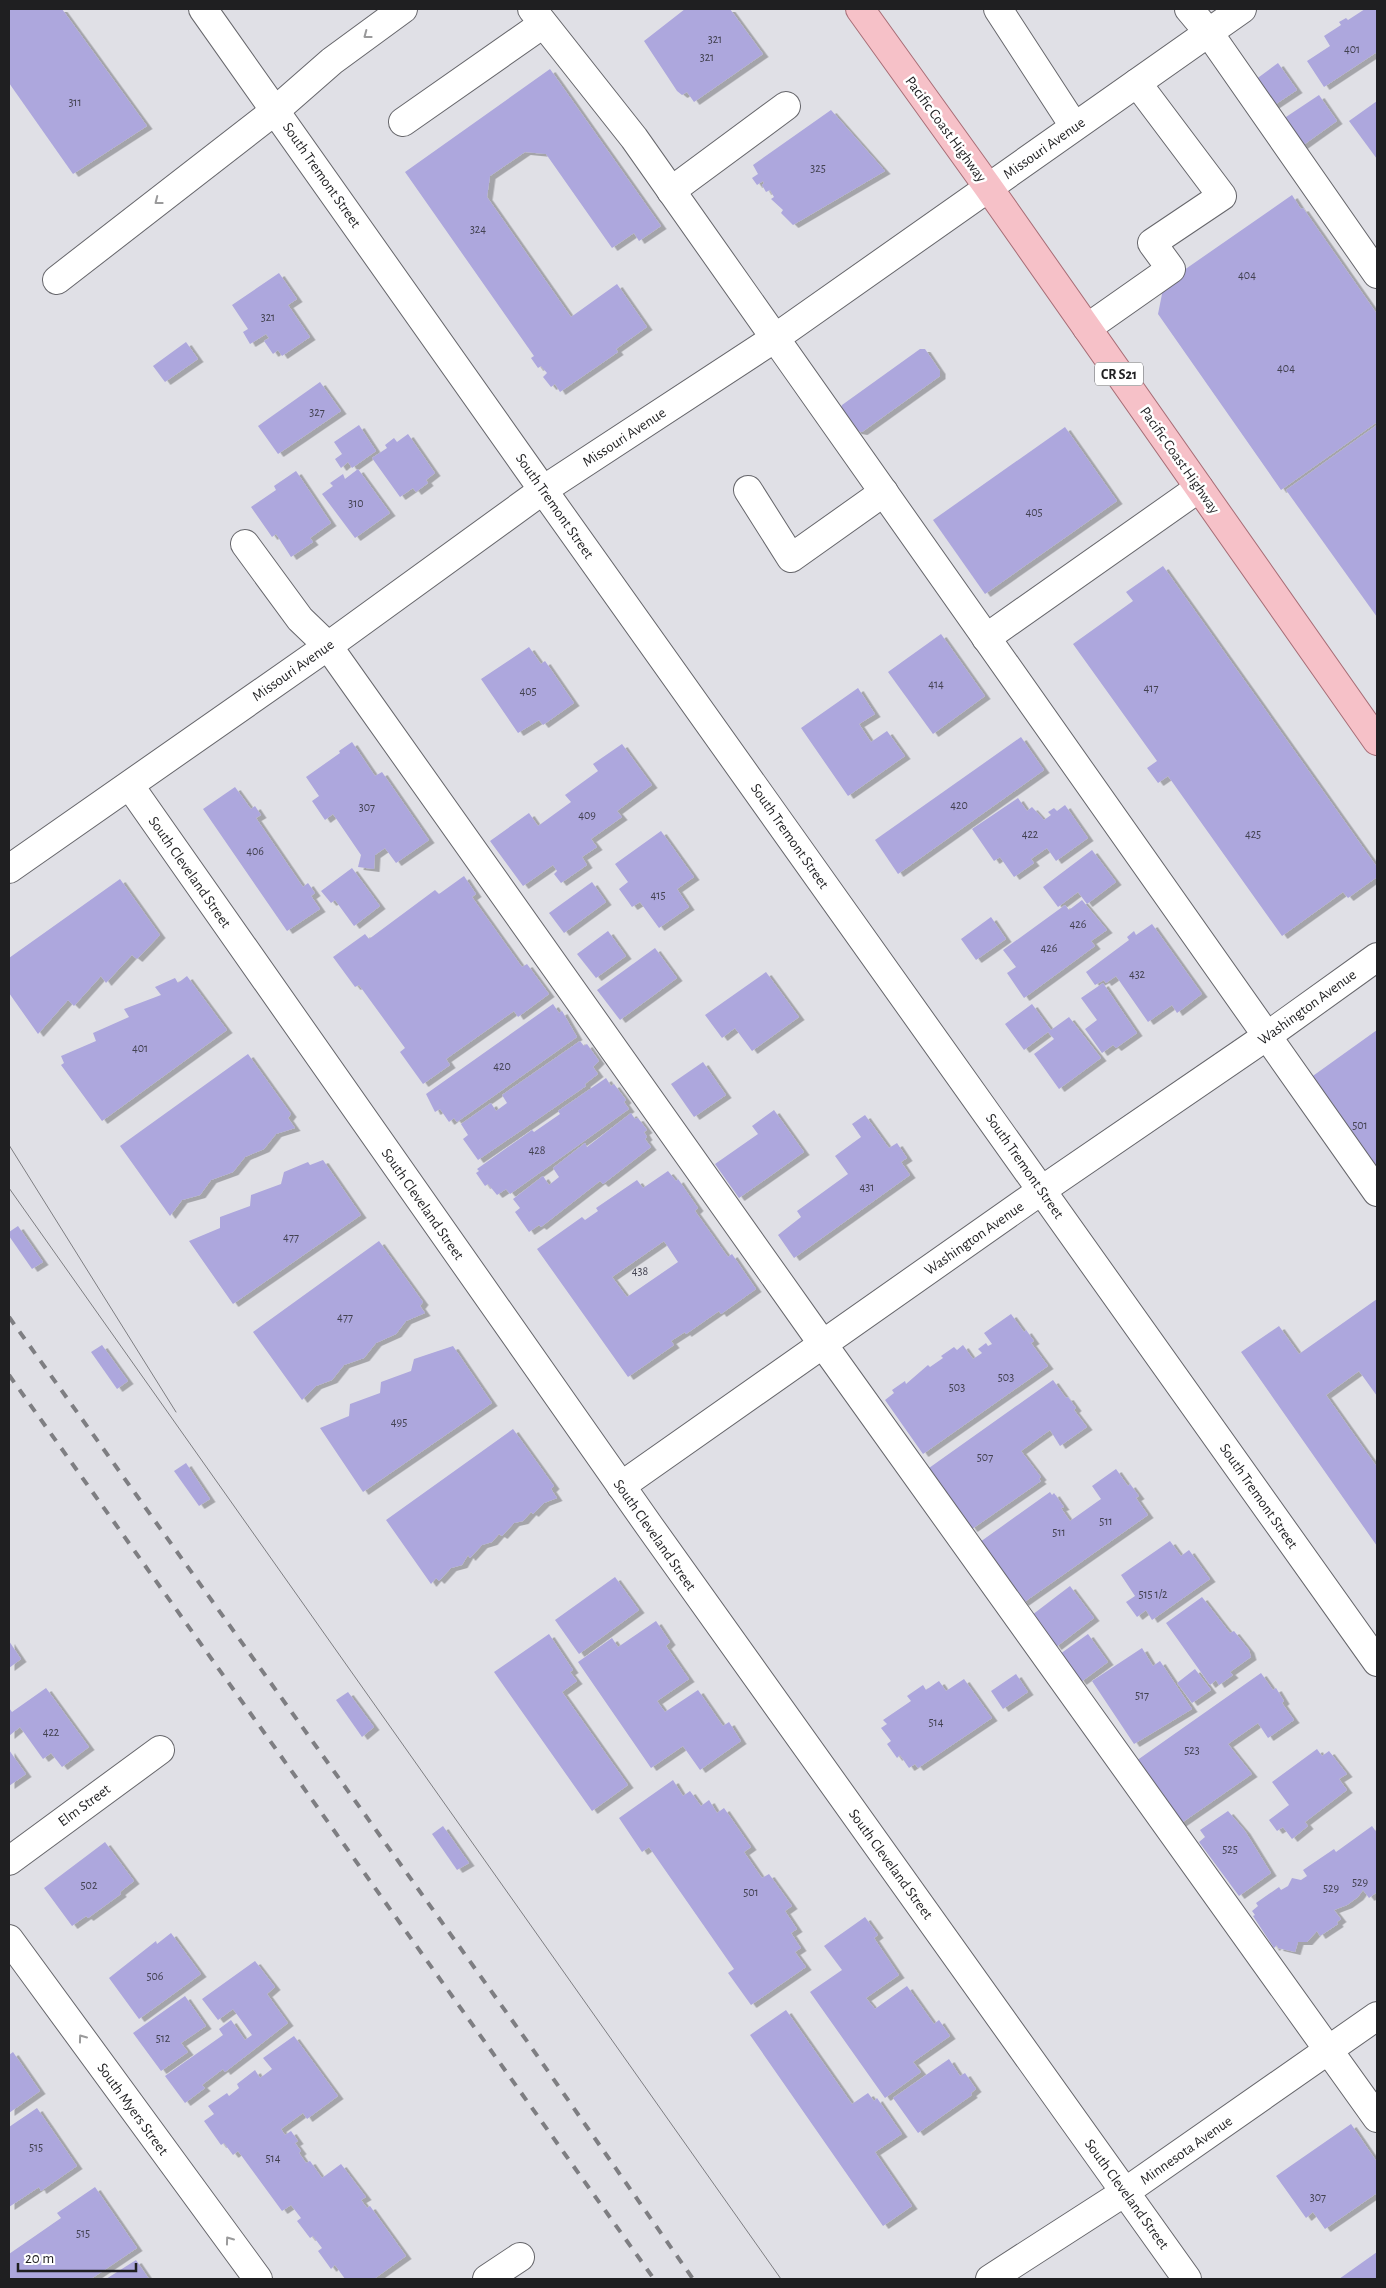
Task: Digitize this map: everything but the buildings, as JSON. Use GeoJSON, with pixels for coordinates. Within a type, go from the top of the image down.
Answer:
{"type":"FeatureCollection","features":[{"type":"Feature","properties":{"kind":"main road","name":"Pacific Coast Highway"},"geometry":{"type":"LineString","coordinates":[[860,9],[988,187],[1377,741]]}},
{"type":"Feature","properties":{"kind":"street","name":"South Tremont Street"},"geometry":{"type":"LineString","coordinates":[[204,9],[542,490],[1377,1662]]}},
{"type":"Feature","properties":{"kind":"street"},"geometry":{"type":"LineString","coordinates":[[57,280],[276,110],[332,61],[403,9]]}},
{"type":"Feature","properties":{"kind":"street"},"geometry":{"type":"LineString","coordinates":[[998,9],[1074,126]]}},
{"type":"Feature","properties":{"kind":"street"},"geometry":{"type":"LineString","coordinates":[[1189,9],[1209,33],[1377,274]]}},
{"type":"Feature","properties":{"kind":"street","name":"Missouri Avenue"},"geometry":{"type":"LineString","coordinates":[[9,869],[328,646],[542,490],[775,338],[1242,9]]}},
{"type":"Feature","properties":{"kind":"street"},"geometry":{"type":"LineString","coordinates":[[403,122],[538,16],[634,138],[672,191],[1377,1192]]}},
{"type":"Feature","properties":{"kind":"street"},"geometry":{"type":"LineString","coordinates":[[1087,328],[1171,269],[1152,243],[1222,196],[1137,83]]}},
{"type":"Feature","properties":{"kind":"street"},"geometry":{"type":"LineString","coordinates":[[672,191],[786,106]]}},
{"type":"Feature","properties":{"kind":"street"},"geometry":{"type":"LineString","coordinates":[[986,638],[1199,488]]}},
{"type":"Feature","properties":{"kind":"street"},"geometry":{"type":"LineString","coordinates":[[748,490],[790,558],[884,492]]}},
{"type":"Feature","properties":{"kind":"street"},"geometry":{"type":"LineString","coordinates":[[245,544],[300,619],[328,646],[822,1343],[1377,2118]]}},
{"type":"Feature","properties":{"kind":"street","name":"South Cleveland Street"},"geometry":{"type":"LineString","coordinates":[[130,786],[621,1486],[1187,2279]]}},
{"type":"Feature","properties":{"kind":"street","name":"Washington Avenue"},"geometry":{"type":"LineString","coordinates":[[621,1486],[822,1343],[1267,1036],[1377,957]]}},
{"type":"Feature","properties":{"kind":"street","name":"Elm Street"},"geometry":{"type":"LineString","coordinates":[[9,1861],[160,1750]]}},
{"type":"Feature","properties":{"kind":"street","name":"South Myers Street"},"geometry":{"type":"LineString","coordinates":[[9,1939],[258,2279]]}},
{"type":"Feature","properties":{"kind":"street","name":"Minnesota Avenue"},"geometry":{"type":"LineString","coordinates":[[990,2279],[1126,2192],[1377,2016]]}},
{"type":"Feature","properties":{"kind":"street"},"geometry":{"type":"LineString","coordinates":[[487,2279],[520,2257]]}},
{"type":"Feature","properties":{"kind":"tram line"},"geometry":{"type":"LineString","coordinates":[[9,1145],[176,1412]]}},
{"type":"Feature","properties":{"kind":"tram line"},"geometry":{"type":"LineString","coordinates":[[9,1188],[781,2279]]}},
{"type":"Feature","properties":{"kind":"railway"},"geometry":{"type":"LineString","coordinates":[[9,1317],[529,2044],[693,2279]]}},
{"type":"Feature","properties":{"kind":"railway"},"geometry":{"type":"LineString","coordinates":[[9,1375],[654,2279]]}}]}
